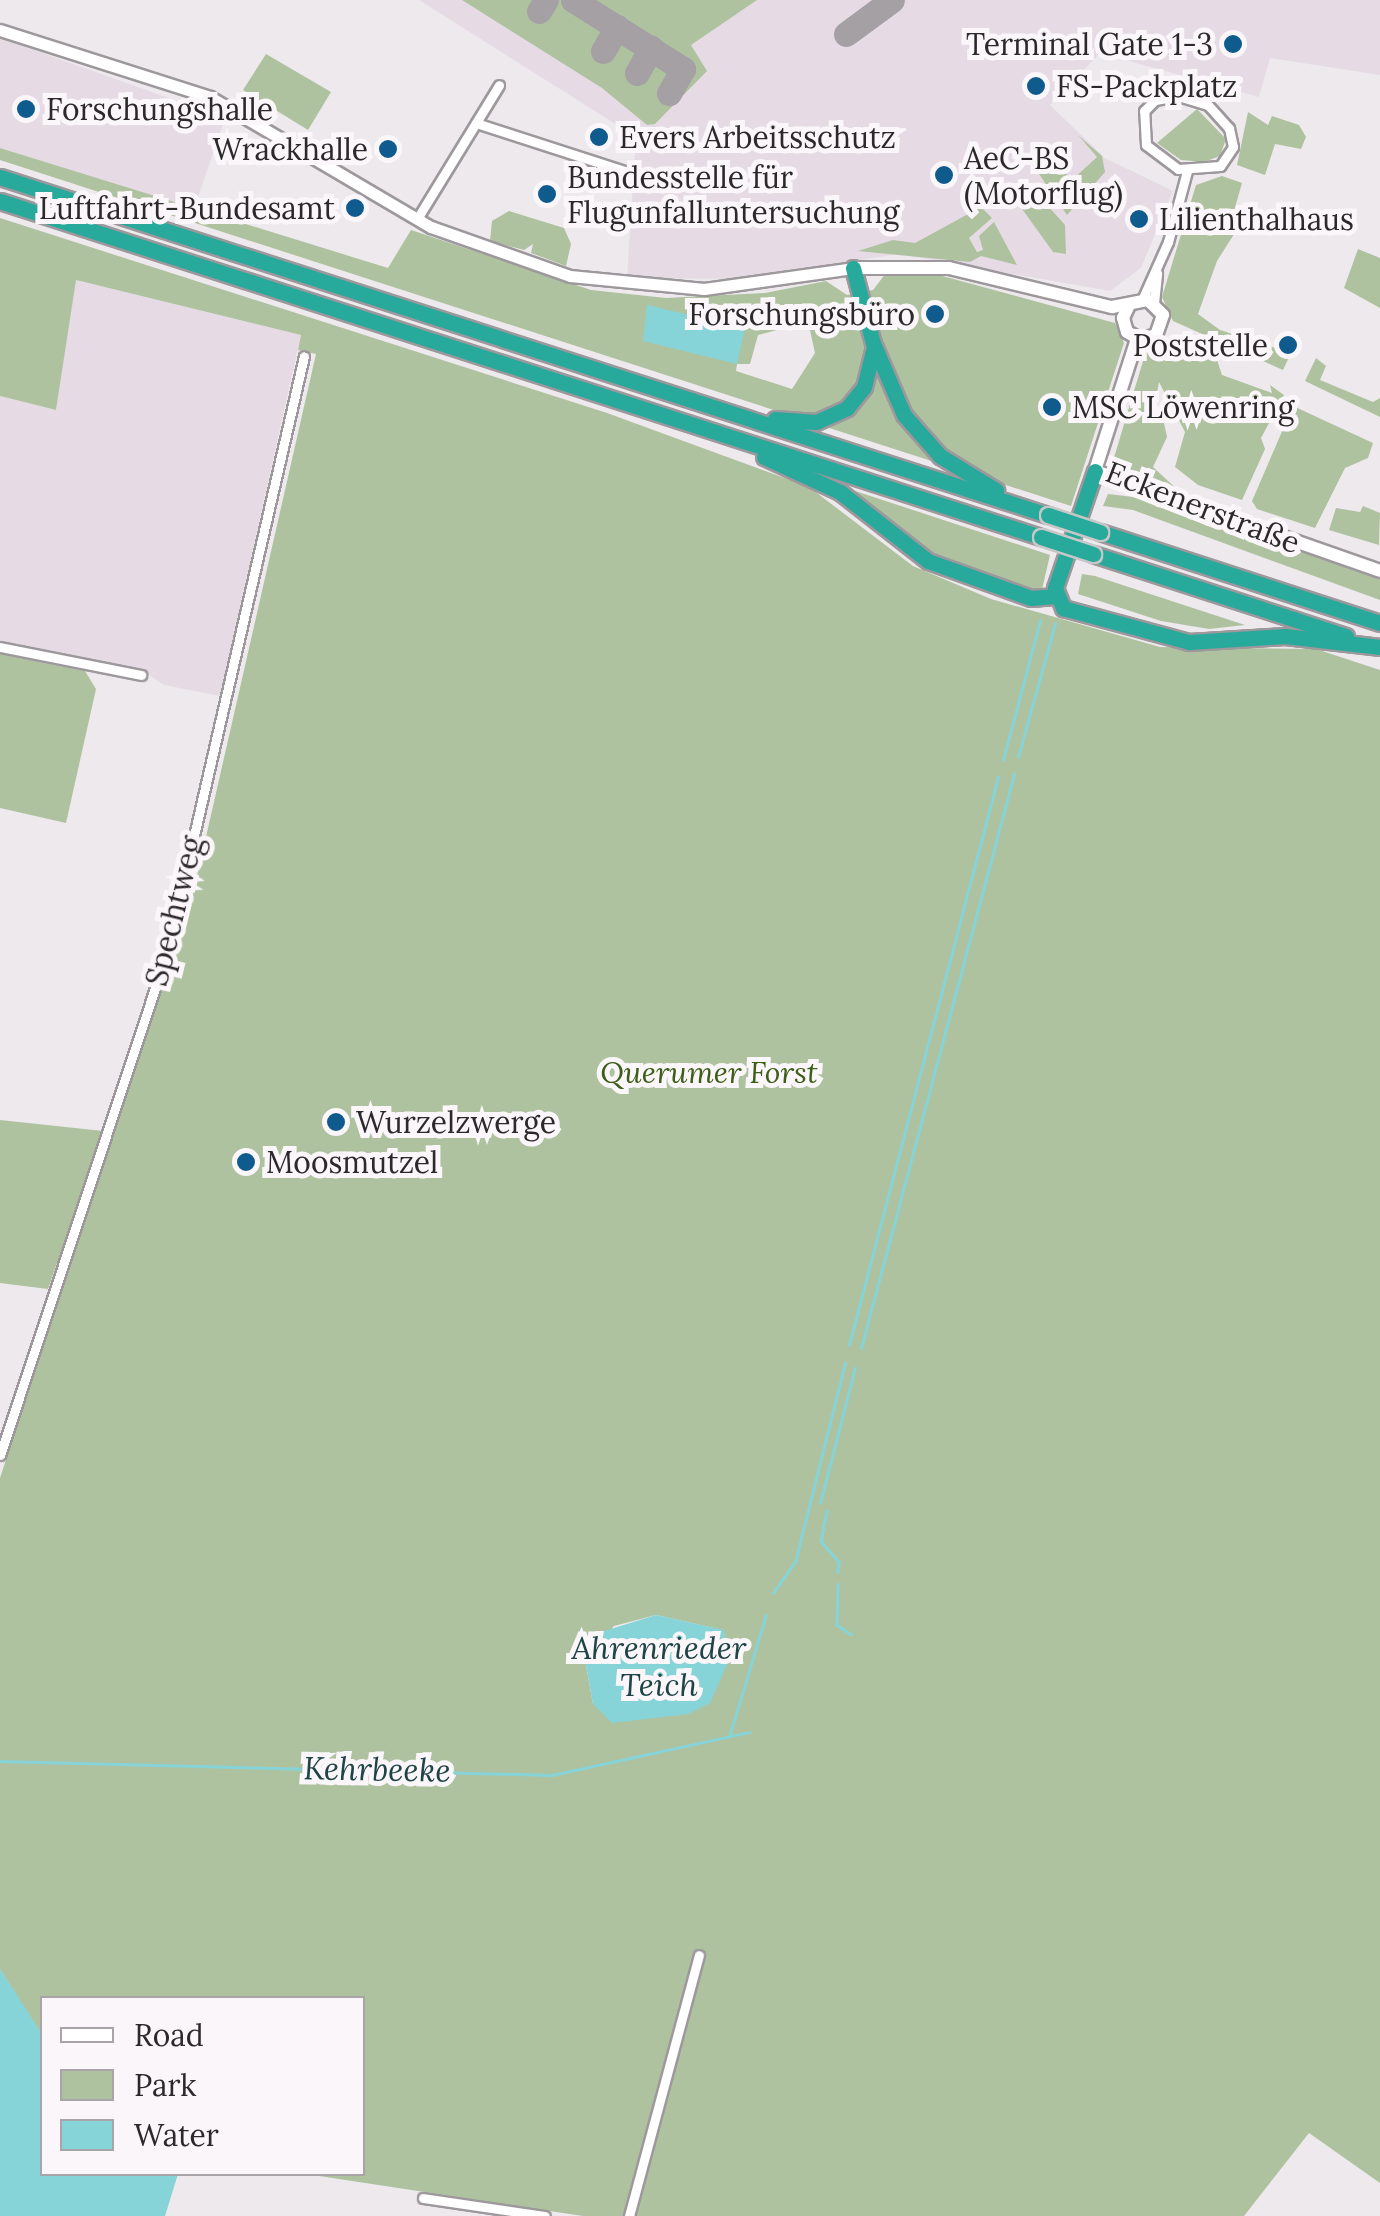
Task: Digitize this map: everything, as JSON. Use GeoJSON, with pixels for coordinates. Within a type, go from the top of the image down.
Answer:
{"type":"FeatureCollection","features":[{"type":"Feature","properties":{"kind":"highway"},"geometry":{"type":"LineString","coordinates":[[0,177],[1380,623]]}},
{"type":"Feature","properties":{"kind":"highway"},"geometry":{"type":"LineString","coordinates":[[0,201],[1380,646]]}},
{"type":"Feature","properties":{"kind":"highway"},"geometry":{"type":"LineString","coordinates":[[853,268],[873,343],[898,404],[929,446],[967,475],[1044,514]]}},
{"type":"Feature","properties":{"kind":"highway"},"geometry":{"type":"LineString","coordinates":[[721,410],[798,423],[832,417],[864,387],[873,343]]}},
{"type":"Feature","properties":{"kind":"highway"},"geometry":{"type":"LineString","coordinates":[[740,440],[840,492],[928,561],[1030,598],[1055,596]]}},
{"type":"Feature","properties":{"kind":"highway"},"geometry":{"type":"LineString","coordinates":[[1055,596],[1095,471]]}},
{"type":"Feature","properties":{"kind":"highway"},"geometry":{"type":"LineString","coordinates":[[1055,596],[1066,610],[1177,640],[1285,636],[1380,646]]}},
{"type":"Feature","properties":{"kind":"main road"},"geometry":{"type":"LineString","coordinates":[[853,268],[949,268],[1084,302],[1123,322],[1137,339]]}},
{"type":"Feature","properties":{"kind":"main road"},"geometry":{"type":"LineString","coordinates":[[1084,302],[1142,303]]}},
{"type":"Feature","properties":{"kind":"main road"},"geometry":{"type":"LineString","coordinates":[[1123,322],[1142,303]]}},
{"type":"Feature","properties":{"kind":"main road","name":"Eckenerstraße"},"geometry":{"type":"LineString","coordinates":[[1142,303],[1163,315],[1161,329],[1137,339],[1095,471],[1380,571]]}},
{"type":"Feature","properties":{"kind":"street"},"geometry":{"type":"LineString","coordinates":[[0,30],[210,97],[417,220],[522,263],[631,287],[724,288],[853,268]]}},
{"type":"Feature","properties":{"kind":"street"},"geometry":{"type":"LineString","coordinates":[[417,220],[499,85]]}},
{"type":"Feature","properties":{"kind":"street"},"geometry":{"type":"LineString","coordinates":[[1155,100],[1201,101],[1229,128],[1233,147],[1224,164],[1187,171],[1160,160],[1141,134],[1141,116],[1155,100]]}},
{"type":"Feature","properties":{"kind":"street"},"geometry":{"type":"LineString","coordinates":[[476,123],[626,171]]}},
{"type":"Feature","properties":{"kind":"street"},"geometry":{"type":"LineString","coordinates":[[1142,303],[1157,273],[1187,171]]}},
{"type":"Feature","properties":{"kind":"street","name":"Spechtweg"},"geometry":{"type":"LineString","coordinates":[[0,1454],[168,948],[304,356]]}},
{"type":"Feature","properties":{"kind":"street"},"geometry":{"type":"LineString","coordinates":[[0,646],[141,675]]}},
{"type":"Feature","properties":{"kind":"street"},"geometry":{"type":"LineString","coordinates":[[629,2216],[699,1955]]}},
{"type":"Feature","properties":{"kind":"street"},"geometry":{"type":"LineString","coordinates":[[424,2198],[544,2216]]}},
{"type":"Feature","properties":{"kind":"shaded area"},"geometry":{"type":"Polygon","coordinates":[[[419,0],[1380,0],[1380,75],[1270,58],[1259,97],[1100,53],[1050,105],[1105,158],[1173,191],[1141,268],[1110,291],[898,254],[741,279],[627,278],[636,137],[419,0]]]}},
{"type":"Feature","properties":{"kind":"shaded area"},"geometry":{"type":"Polygon","coordinates":[[[0,38],[225,118],[194,209],[0,148],[0,38]]]}},
{"type":"Feature","properties":{"kind":"shaded area"},"geometry":{"type":"Polygon","coordinates":[[[75,280],[301,335],[220,696],[164,685],[143,671],[0,641],[0,396],[56,410],[75,280]]]}},
{"type":"Feature","properties":{"kind":"green space"},"geometry":{"type":"Polygon","coordinates":[[[462,0],[757,0],[691,45],[707,71],[655,124],[647,125],[602,88],[462,0]]]}},
{"type":"Feature","properties":{"kind":"green space"},"geometry":{"type":"Polygon","coordinates":[[[266,54],[331,92],[308,130],[243,90],[266,54]]]}},
{"type":"Feature","properties":{"kind":"green space"},"geometry":{"type":"Polygon","coordinates":[[[1197,109],[1226,139],[1220,156],[1204,162],[1181,160],[1157,143],[1197,109]]]}},
{"type":"Feature","properties":{"kind":"green space"},"geometry":{"type":"Polygon","coordinates":[[[1248,112],[1268,125],[1272,116],[1299,125],[1306,137],[1301,149],[1275,144],[1265,175],[1237,165],[1248,112]]]}},
{"type":"Feature","properties":{"kind":"green space"},"geometry":{"type":"Polygon","coordinates":[[[1078,135],[1102,156],[1105,172],[1067,215],[1037,171],[1062,152],[1069,160],[1061,168],[1072,180],[1097,157],[1078,135]]]}},
{"type":"Feature","properties":{"kind":"green space"},"geometry":{"type":"Polygon","coordinates":[[[0,148],[388,268],[411,230],[591,290],[666,298],[765,293],[826,281],[847,295],[873,290],[886,273],[935,274],[1115,323],[1124,343],[1071,506],[0,160],[0,148]],[[804,303],[803,323],[758,335],[750,364],[737,364],[736,371],[792,389],[815,353],[804,303]]]}},
{"type":"Feature","properties":{"kind":"green space"},"geometry":{"type":"Polygon","coordinates":[[[1222,176],[1242,183],[1232,218],[1236,231],[1217,261],[1198,314],[1220,330],[1291,353],[1283,370],[1173,321],[1162,297],[1196,185],[1222,176]]]}},
{"type":"Feature","properties":{"kind":"green space"},"geometry":{"type":"Polygon","coordinates":[[[1024,179],[1065,225],[1066,254],[1053,252],[1015,199],[1030,186],[1024,179]]]}},
{"type":"Feature","properties":{"kind":"green space"},"geometry":{"type":"Polygon","coordinates":[[[981,207],[992,218],[969,238],[977,252],[983,250],[979,236],[994,222],[1017,265],[981,256],[970,262],[858,251],[893,240],[915,243],[981,207]]]}},
{"type":"Feature","properties":{"kind":"green space"},"geometry":{"type":"Polygon","coordinates":[[[509,211],[564,228],[571,244],[566,266],[531,253],[533,244],[524,250],[490,241],[492,221],[509,211]]]}},
{"type":"Feature","properties":{"kind":"green space","name":"Querumer Forst"},"geometry":{"type":"Polygon","coordinates":[[[0,218],[607,413],[809,487],[913,566],[991,599],[1160,647],[1316,649],[1380,670],[1380,2183],[1309,2133],[1244,2216],[583,2216],[319,2176],[365,2176],[365,1996],[40,1996],[40,2031],[0,1969],[0,1478],[193,894],[316,354],[298,350],[301,335],[76,280],[56,410],[0,396],[0,218]],[[656,1615],[614,1626],[585,1660],[593,1704],[723,1630],[656,1615]]]}},
{"type":"Feature","properties":{"kind":"green space"},"geometry":{"type":"Polygon","coordinates":[[[1358,249],[1380,258],[1380,308],[1344,288],[1358,249]]]}},
{"type":"Feature","properties":{"kind":"green space"},"geometry":{"type":"Polygon","coordinates":[[[1180,344],[1217,360],[1222,375],[1272,393],[1270,385],[1284,395],[1261,438],[1265,449],[1242,500],[1198,485],[1175,467],[1185,432],[1159,382],[1153,416],[1164,423],[1167,437],[1153,467],[1182,494],[1113,461],[1146,351],[1180,344]]]}},
{"type":"Feature","properties":{"kind":"green space"},"geometry":{"type":"Polygon","coordinates":[[[1316,358],[1326,366],[1320,380],[1373,402],[1380,398],[1380,417],[1305,381],[1316,358]]]}},
{"type":"Feature","properties":{"kind":"green space"},"geometry":{"type":"Polygon","coordinates":[[[1293,406],[1373,443],[1368,458],[1345,468],[1315,528],[1257,509],[1252,501],[1293,406]]]}},
{"type":"Feature","properties":{"kind":"green space"},"geometry":{"type":"Polygon","coordinates":[[[840,486],[1050,555],[1041,594],[926,550],[840,486]]]}},
{"type":"Feature","properties":{"kind":"green space"},"geometry":{"type":"Polygon","coordinates":[[[1108,494],[1142,498],[1380,578],[1380,600],[1133,510],[1103,506],[1108,494]]]}},
{"type":"Feature","properties":{"kind":"green space"},"geometry":{"type":"Polygon","coordinates":[[[1363,506],[1380,513],[1379,545],[1329,530],[1336,508],[1360,512],[1363,506]]]}},
{"type":"Feature","properties":{"kind":"green space"},"geometry":{"type":"Polygon","coordinates":[[[1082,574],[1245,625],[1209,629],[1161,621],[1078,594],[1082,574]]]}},
{"type":"Feature","properties":{"kind":"green space"},"geometry":{"type":"Polygon","coordinates":[[[0,654],[85,671],[96,689],[66,823],[0,808],[0,654]]]}},
{"type":"Feature","properties":{"kind":"green space"},"geometry":{"type":"Polygon","coordinates":[[[0,1120],[103,1131],[48,1289],[0,1283],[0,1120]]]}},
{"type":"Feature","properties":{"kind":"water"},"geometry":{"type":"Polygon","coordinates":[[[647,305],[745,328],[737,364],[643,341],[647,305]]]}},
{"type":"Feature","properties":{"kind":"water","name":"Ahrenrieder Teich"},"geometry":{"type":"Polygon","coordinates":[[[656,1615],[724,1630],[729,1660],[710,1703],[688,1714],[612,1723],[593,1704],[585,1660],[601,1632],[656,1615]]]}},
{"type":"Feature","properties":{"kind":"water"},"geometry":{"type":"Polygon","coordinates":[[[0,1969],[40,2031],[40,2176],[177,2176],[165,2216],[0,2216],[0,1969]]]}},
{"type":"Feature","properties":{"kind":"waterway"},"geometry":{"type":"LineString","coordinates":[[1003,760],[1040,621]]}},
{"type":"Feature","properties":{"kind":"waterway"},"geometry":{"type":"LineString","coordinates":[[1018,757],[1055,624]]}},
{"type":"Feature","properties":{"kind":"waterway"},"geometry":{"type":"LineString","coordinates":[[861,1348],[1014,774]]}},
{"type":"Feature","properties":{"kind":"waterway"},"geometry":{"type":"LineString","coordinates":[[849,1345],[998,777]]}},
{"type":"Feature","properties":{"kind":"waterway"},"geometry":{"type":"LineString","coordinates":[[773,1593],[795,1562],[845,1363]]}},
{"type":"Feature","properties":{"kind":"waterway"},"geometry":{"type":"LineString","coordinates":[[820,1503],[855,1368]]}},
{"type":"Feature","properties":{"kind":"waterway"},"geometry":{"type":"LineString","coordinates":[[827,1511],[821,1541],[839,1562],[838,1572]]}},
{"type":"Feature","properties":{"kind":"waterway"},"geometry":{"type":"LineString","coordinates":[[838,1584],[837,1625],[851,1634]]}},
{"type":"Feature","properties":{"kind":"waterway"},"geometry":{"type":"LineString","coordinates":[[730,1734],[766,1615]]}},
{"type":"Feature","properties":{"kind":"waterway","name":"Kehrbeeke"},"geometry":{"type":"LineString","coordinates":[[0,1761],[552,1775],[749,1732]]}},
{"type":"Feature","properties":{"kind":"taxiway"},"geometry":{"type":"LineString","coordinates":[[539,11],[546,0]]}},
{"type":"Feature","properties":{"kind":"taxiway"},"geometry":{"type":"LineString","coordinates":[[573,0],[683,69],[669,93]]}},
{"type":"Feature","properties":{"kind":"taxiway"},"geometry":{"type":"LineString","coordinates":[[846,34],[892,0]]}},
{"type":"Feature","properties":{"kind":"taxiway"},"geometry":{"type":"LineString","coordinates":[[603,51],[617,27]]}},
{"type":"Feature","properties":{"kind":"taxiway"},"geometry":{"type":"LineString","coordinates":[[637,73],[651,48]]}},
{"type":"Feature","properties":{"kind":"place","name":"Terminal Gate 1-3"},"geometry":{"type":"Point","coordinates":[1233,44]}},
{"type":"Feature","properties":{"kind":"place","name":"FS-Packplatz"},"geometry":{"type":"Point","coordinates":[1036,86]}},
{"type":"Feature","properties":{"kind":"place","name":"Forschungshalle"},"geometry":{"type":"Point","coordinates":[26,109]}},
{"type":"Feature","properties":{"kind":"place","name":"Evers Arbeitsschutz"},"geometry":{"type":"Point","coordinates":[599,137]}},
{"type":"Feature","properties":{"kind":"place","name":"Wrackhalle"},"geometry":{"type":"Point","coordinates":[388,149]}},
{"type":"Feature","properties":{"kind":"place","name":"AeC-BS (Motorflug)"},"geometry":{"type":"Point","coordinates":[944,175]}},
{"type":"Feature","properties":{"kind":"place","name":"Bundesstelle für Flugunfalluntersuchung"},"geometry":{"type":"Point","coordinates":[547,194]}},
{"type":"Feature","properties":{"kind":"place","name":"Luftfahrt-Bundesamt"},"geometry":{"type":"Point","coordinates":[355,208]}},
{"type":"Feature","properties":{"kind":"place","name":"Lilienthalhaus"},"geometry":{"type":"Point","coordinates":[1139,219]}},
{"type":"Feature","properties":{"kind":"place","name":"Forschungsbüro"},"geometry":{"type":"Point","coordinates":[935,314]}},
{"type":"Feature","properties":{"kind":"place","name":"Poststelle"},"geometry":{"type":"Point","coordinates":[1288,345]}},
{"type":"Feature","properties":{"kind":"place","name":"MSC Löwenring"},"geometry":{"type":"Point","coordinates":[1052,407]}},
{"type":"Feature","properties":{"kind":"place","name":"Wurzelzwerge"},"geometry":{"type":"Point","coordinates":[336,1122]}},
{"type":"Feature","properties":{"kind":"place","name":"Moosmutzel"},"geometry":{"type":"Point","coordinates":[246,1162]}}]}
